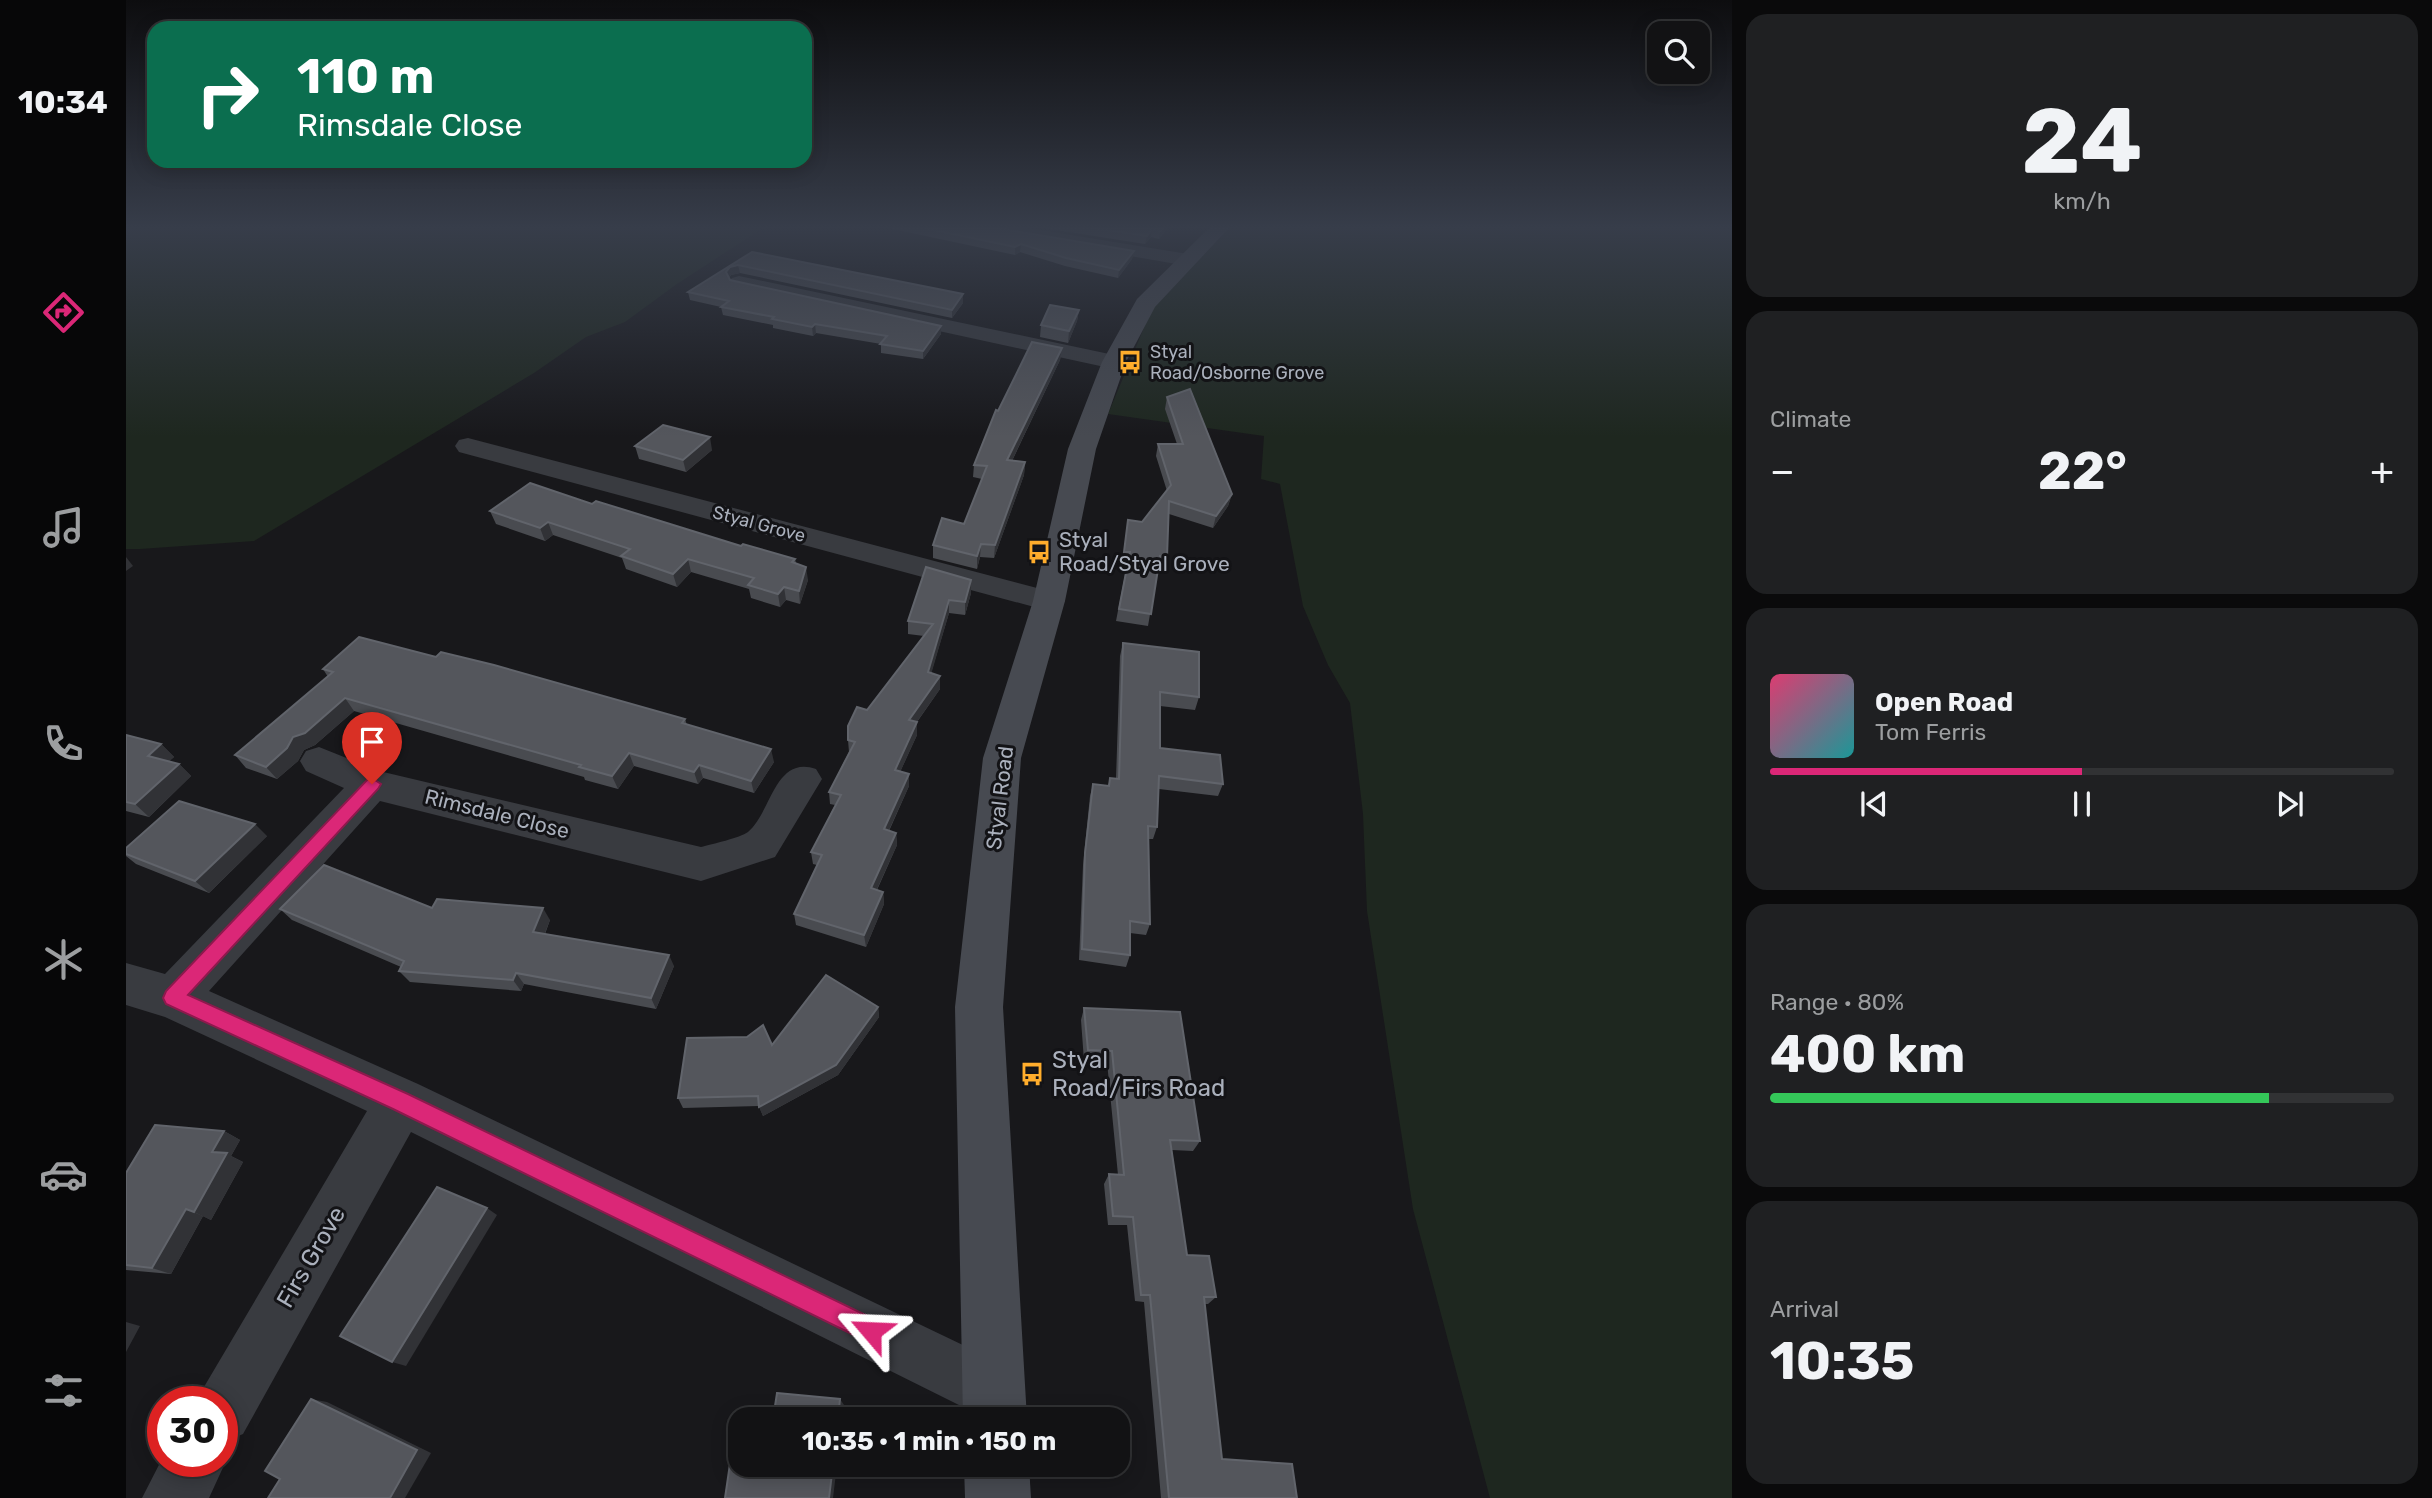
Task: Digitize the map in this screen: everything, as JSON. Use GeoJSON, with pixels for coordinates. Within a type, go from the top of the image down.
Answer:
{"type":"FeatureCollection","features":[{"type":"Feature","properties":{"kind":"main road","name":"Styal Road"},"geometry":{"type":"LineString","coordinates":[[995,1405],[979,1007],[1002,758],[1049,601],[1082,449],[1114,362],[1145,304],[1151,298]]}},
{"type":"Feature","properties":{"kind":"main road"},"geometry":{"type":"LineString","coordinates":[[997,1477],[998,1498]]}},
{"type":"Feature","properties":{"kind":"street"},"geometry":{"type":"LineString","coordinates":[[814,298],[1114,362]]}},
{"type":"Feature","properties":{"kind":"street","name":"Styal Grove"},"geometry":{"type":"LineString","coordinates":[[468,446],[1049,601]]}},
{"type":"Feature","properties":{"kind":"street","name":"Rimsdale Close"},"geometry":{"type":"LineString","coordinates":[[319,761],[372,784],[701,864],[767,859],[803,779]]}},
{"type":"Feature","properties":{"kind":"street"},"geometry":{"type":"LineString","coordinates":[[372,784],[149,991],[401,1101],[995,1405]]}},
{"type":"Feature","properties":{"kind":"street","name":"Firs Grove"},"geometry":{"type":"LineString","coordinates":[[237,1386],[401,1101]]}},
{"type":"Feature","properties":{"kind":"street"},"geometry":{"type":"LineString","coordinates":[[174,1498],[186,1477]]}},
{"type":"Feature","properties":{"kind":"shaded area"},"geometry":{"type":"Polygon","coordinates":[[[126,298],[658,298],[625,322],[586,337],[534,373],[254,541],[126,549],[126,298]]]}},
{"type":"Feature","properties":{"kind":"shaded area"},"geometry":{"type":"Polygon","coordinates":[[[1163,298],[1732,298],[1732,1498],[1490,1498],[1413,1209],[1367,911],[1363,814],[1350,703],[1328,665],[1303,606],[1280,484],[1261,479],[1264,436],[1108,414],[1151,311],[1163,298]]]}},
{"type":"Feature","properties":{"kind":"building"},"geometry":{"type":"Polygon","coordinates":[[[715,298],[812,298],[941,326],[923,351],[880,344],[887,336],[815,324],[812,327],[721,307],[729,301],[715,298]]]}},
{"type":"Feature","properties":{"kind":"building"},"geometry":{"type":"Polygon","coordinates":[[[894,298],[960,298],[952,310],[894,298]]]}},
{"type":"Feature","properties":{"kind":"building"},"geometry":{"type":"Polygon","coordinates":[[[1050,305],[1079,310],[1069,331],[1041,325],[1050,305]]]}},
{"type":"Feature","properties":{"kind":"building"},"geometry":{"type":"Polygon","coordinates":[[[1032,342],[1062,348],[1007,460],[1025,462],[995,545],[981,544],[977,556],[933,545],[942,518],[964,524],[987,466],[974,465],[996,410],[998,411],[1032,342]]]}},
{"type":"Feature","properties":{"kind":"building"},"geometry":{"type":"Polygon","coordinates":[[[1190,389],[1232,494],[1216,516],[1169,501],[1167,557],[1160,556],[1151,614],[1119,609],[1130,552],[1124,552],[1128,520],[1142,522],[1171,485],[1158,444],[1183,444],[1167,397],[1190,389]]]}},
{"type":"Feature","properties":{"kind":"building"},"geometry":{"type":"Polygon","coordinates":[[[663,425],[710,437],[683,460],[635,446],[663,425]]]}},
{"type":"Feature","properties":{"kind":"building"},"geometry":{"type":"Polygon","coordinates":[[[530,483],[592,504],[596,501],[741,546],[743,544],[795,559],[792,562],[806,567],[799,591],[784,587],[778,594],[748,585],[754,578],[688,559],[673,574],[621,556],[630,549],[548,522],[540,528],[490,511],[530,483]]]}},
{"type":"Feature","properties":{"kind":"building"},"geometry":{"type":"Polygon","coordinates":[[[926,567],[971,580],[965,602],[949,600],[928,672],[940,676],[909,720],[917,722],[895,770],[909,774],[884,829],[896,833],[871,888],[883,892],[864,935],[794,914],[822,855],[811,852],[841,795],[829,792],[855,742],[848,740],[848,726],[857,707],[867,710],[933,624],[908,621],[926,567]]]}},
{"type":"Feature","properties":{"kind":"building"},"geometry":{"type":"Polygon","coordinates":[[[359,637],[436,657],[441,652],[494,665],[685,719],[682,723],[771,749],[751,781],[699,765],[694,772],[629,753],[612,776],[345,698],[305,733],[293,737],[287,748],[266,767],[235,755],[333,672],[323,669],[359,637]]]}},
{"type":"Feature","properties":{"kind":"building"},"geometry":{"type":"Polygon","coordinates":[[[1123,643],[1199,652],[1199,697],[1160,692],[1160,748],[1220,755],[1223,784],[1159,776],[1157,827],[1148,826],[1150,924],[1130,921],[1130,955],[1082,949],[1085,853],[1093,784],[1109,786],[1110,778],[1119,779],[1123,643]]]}},
{"type":"Feature","properties":{"kind":"building"},"geometry":{"type":"Polygon","coordinates":[[[126,735],[161,744],[148,756],[179,764],[135,804],[126,802],[126,735]]]}},
{"type":"Feature","properties":{"kind":"building"},"geometry":{"type":"Polygon","coordinates":[[[179,801],[255,824],[195,881],[126,854],[126,848],[179,801]]]}},
{"type":"Feature","properties":{"kind":"building"},"geometry":{"type":"Polygon","coordinates":[[[324,865],[432,908],[437,899],[543,908],[533,932],[669,955],[651,998],[516,973],[513,980],[399,971],[404,961],[280,909],[324,865]]]}},
{"type":"Feature","properties":{"kind":"building"},"geometry":{"type":"Polygon","coordinates":[[[826,975],[878,1007],[836,1065],[759,1107],[758,1096],[678,1098],[687,1038],[747,1037],[763,1025],[772,1045],[826,975]]]}},
{"type":"Feature","properties":{"kind":"building"},"geometry":{"type":"Polygon","coordinates":[[[1084,1008],[1180,1012],[1200,1141],[1170,1140],[1187,1255],[1209,1256],[1216,1297],[1204,1297],[1222,1459],[1292,1464],[1297,1498],[1169,1498],[1150,1295],[1141,1295],[1133,1217],[1113,1216],[1109,1174],[1124,1175],[1112,1051],[1088,1050],[1084,1008]]]}},
{"type":"Feature","properties":{"kind":"building"},"geometry":{"type":"Polygon","coordinates":[[[155,1125],[224,1131],[212,1152],[227,1153],[194,1212],[186,1209],[152,1268],[126,1265],[126,1173],[155,1125]]]}},
{"type":"Feature","properties":{"kind":"building"},"geometry":{"type":"Polygon","coordinates":[[[437,1187],[487,1208],[392,1362],[340,1336],[437,1187]]]}},
{"type":"Feature","properties":{"kind":"building"},"geometry":{"type":"Polygon","coordinates":[[[777,1393],[840,1399],[839,1407],[775,1407],[777,1393]]]}},
{"type":"Feature","properties":{"kind":"building"},"geometry":{"type":"Polygon","coordinates":[[[311,1399],[417,1450],[390,1498],[268,1498],[280,1479],[265,1471],[311,1399]]]}},
{"type":"Feature","properties":{"kind":"building"},"geometry":{"type":"Polygon","coordinates":[[[728,1477],[832,1477],[829,1498],[725,1498],[728,1477]]]}},
{"type":"Feature","properties":{"kind":"place","name":"Styal Road/Osborne Grove"},"geometry":{"type":"Point","coordinates":[1130,362]}},
{"type":"Feature","properties":{"kind":"place","name":"Styal Road/Styal Grove"},"geometry":{"type":"Point","coordinates":[1039,552]}},
{"type":"Feature","properties":{"kind":"place","name":"Styal Road/Firs Road"},"geometry":{"type":"Point","coordinates":[1032,1074]}},
{"type":"Feature","properties":{"kind":"route"},"geometry":{"type":"LineString","coordinates":[[372,784],[173,998],[401,1101],[871,1331]]}}]}
